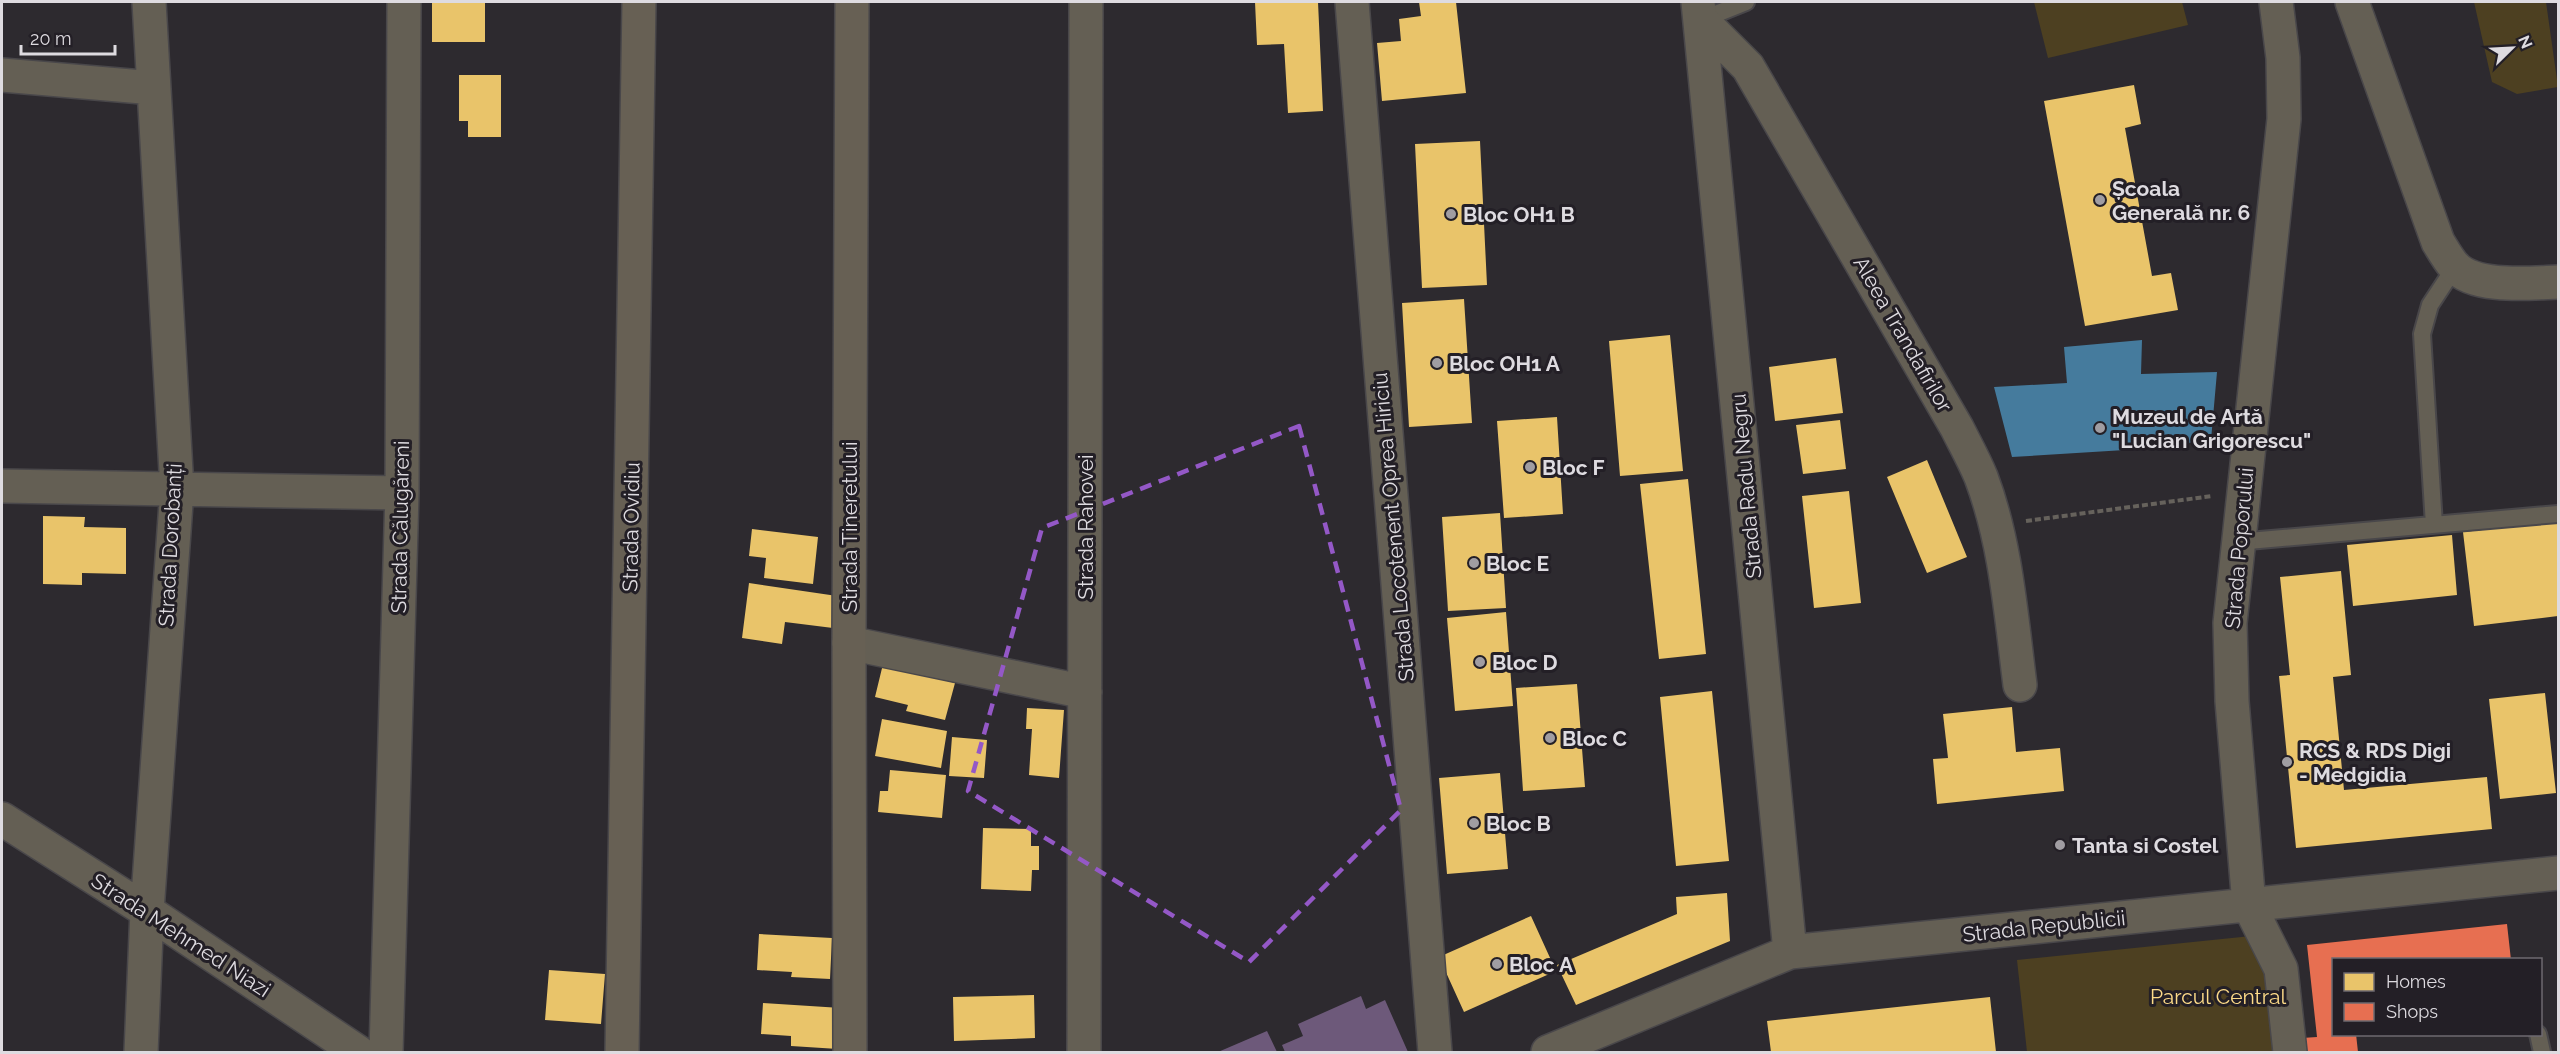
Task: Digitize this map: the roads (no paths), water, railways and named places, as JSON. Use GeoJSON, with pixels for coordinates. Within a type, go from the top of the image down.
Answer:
{"type":"FeatureCollection","features":[{"type":"Feature","properties":{"kind":"main road","name":"Strada Ovidiu"},"geometry":{"type":"LineString","coordinates":[[622,1053],[639,2]]}},
{"type":"Feature","properties":{"kind":"main road","name":"Strada Tineretului"},"geometry":{"type":"LineString","coordinates":[[850,1053],[852,2]]}},
{"type":"Feature","properties":{"kind":"street","name":"Strada Dorobanți"},"geometry":{"type":"LineString","coordinates":[[141,1053],[147,911],[177,489],[149,2]]}},
{"type":"Feature","properties":{"kind":"street","name":"Strada Călugăreni"},"geometry":{"type":"LineString","coordinates":[[386,1053],[402,493],[404,2]]}},
{"type":"Feature","properties":{"kind":"street","name":"Strada Rahovei"},"geometry":{"type":"LineString","coordinates":[[1084,1053],[1086,2]]}},
{"type":"Feature","properties":{"kind":"street","name":"Strada Locotenent Oprea Hiriciu"},"geometry":{"type":"LineString","coordinates":[[1352,2],[1435,1053]]}},
{"type":"Feature","properties":{"kind":"street","name":"Strada Poporului"},"geometry":{"type":"LineString","coordinates":[[2276,2],[2283,58],[2284,119],[2242,492],[2230,623],[2232,701],[2249,905],[2281,969],[2290,1053]]}},
{"type":"Feature","properties":{"kind":"street"},"geometry":{"type":"LineString","coordinates":[[2352,2],[2438,242],[2455,267],[2478,278],[2501,283],[2559,282]]}},
{"type":"Feature","properties":{"kind":"street","name":"Aleea Trandafirilor"},"geometry":{"type":"LineString","coordinates":[[1700,11],[1748,67],[1957,428],[1980,477],[1995,525],[2004,567],[2020,685]]}},
{"type":"Feature","properties":{"kind":"street","name":"Strada Radu Negru"},"geometry":{"type":"LineString","coordinates":[[1700,11],[1790,952]]}},
{"type":"Feature","properties":{"kind":"street"},"geometry":{"type":"LineString","coordinates":[[2,75],[154,88]]}},
{"type":"Feature","properties":{"kind":"street"},"geometry":{"type":"LineString","coordinates":[[2,486],[402,493]]}},
{"type":"Feature","properties":{"kind":"street"},"geometry":{"type":"LineString","coordinates":[[849,643],[1085,692]]}},
{"type":"Feature","properties":{"kind":"street","name":"Strada Mehmed Niazi"},"geometry":{"type":"LineString","coordinates":[[2,819],[147,911],[358,1053]]}},
{"type":"Feature","properties":{"kind":"street","name":"Strada Republicii"},"geometry":{"type":"LineString","coordinates":[[1548,1053],[1581,1046],[1790,952],[2559,873]]}},
{"type":"Feature","properties":{"kind":"lane"},"geometry":{"type":"LineString","coordinates":[[1700,11],[1746,2]]}},
{"type":"Feature","properties":{"kind":"lane"},"geometry":{"type":"LineString","coordinates":[[2434,525],[2422,334],[2430,305],[2455,267]]}},
{"type":"Feature","properties":{"kind":"lane"},"geometry":{"type":"LineString","coordinates":[[2237,542],[2559,514]]}},
{"type":"Feature","properties":{"kind":"lane"},"geometry":{"type":"LineString","coordinates":[[2538,1036],[2542,1053]]}},
{"type":"Feature","properties":{"kind":"place","name":"Școala Generală nr. 6"},"geometry":{"type":"Point","coordinates":[2100,200]}},
{"type":"Feature","properties":{"kind":"place","name":"Bloc OH1 B"},"geometry":{"type":"Point","coordinates":[1451,214]}},
{"type":"Feature","properties":{"kind":"place","name":"Bloc OH1 A"},"geometry":{"type":"Point","coordinates":[1437,363]}},
{"type":"Feature","properties":{"kind":"place","name":"Muzeul de Artă \"Lucian Grigorescu\""},"geometry":{"type":"Point","coordinates":[2100,428]}},
{"type":"Feature","properties":{"kind":"place","name":"Bloc F"},"geometry":{"type":"Point","coordinates":[1530,467]}},
{"type":"Feature","properties":{"kind":"place","name":"Bloc E"},"geometry":{"type":"Point","coordinates":[1474,563]}},
{"type":"Feature","properties":{"kind":"place","name":"Bloc D"},"geometry":{"type":"Point","coordinates":[1480,662]}},
{"type":"Feature","properties":{"kind":"place","name":"Bloc C"},"geometry":{"type":"Point","coordinates":[1550,738]}},
{"type":"Feature","properties":{"kind":"place","name":"RCS & RDS Digi - Medgidia"},"geometry":{"type":"Point","coordinates":[2287,762]}},
{"type":"Feature","properties":{"kind":"place","name":"Bloc B"},"geometry":{"type":"Point","coordinates":[1474,823]}},
{"type":"Feature","properties":{"kind":"place","name":"Tanta si Costel"},"geometry":{"type":"Point","coordinates":[2060,845]}},
{"type":"Feature","properties":{"kind":"place","name":"Bloc A"},"geometry":{"type":"Point","coordinates":[1497,964]}},
{"type":"Feature","properties":{"kind":"park label","name":"Parcul Central"},"geometry":{"type":"Point","coordinates":[2218,996]}}]}
